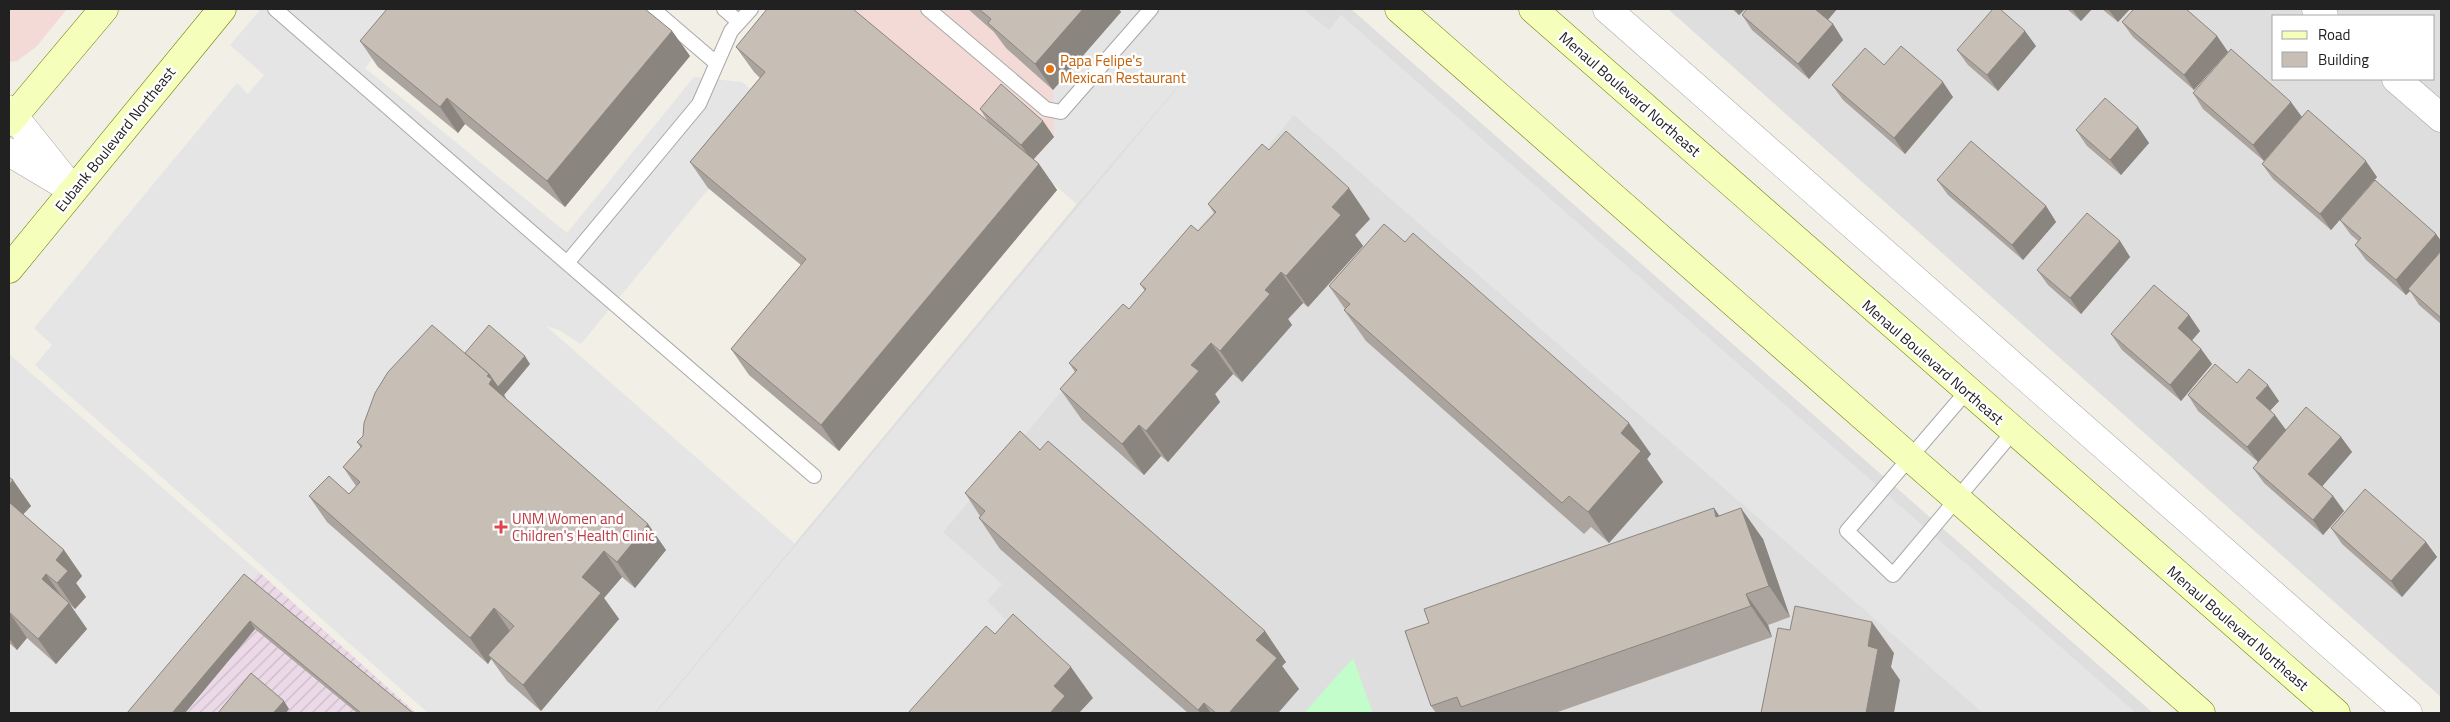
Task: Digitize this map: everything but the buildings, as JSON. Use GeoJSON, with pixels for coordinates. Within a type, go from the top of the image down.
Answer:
{"type":"FeatureCollection","features":[{"type":"Feature","properties":{"kind":"main road"},"geometry":{"type":"LineString","coordinates":[[11,116],[104,9]]}},
{"type":"Feature","properties":{"kind":"main road","name":"Eubank Boulevard Northeast"},"geometry":{"type":"LineString","coordinates":[[9,269],[222,9]]}},
{"type":"Feature","properties":{"kind":"main road"},"geometry":{"type":"LineString","coordinates":[[1399,9],[2202,713]]}},
{"type":"Feature","properties":{"kind":"main road","name":"Menaul Boulevard Northeast"},"geometry":{"type":"LineString","coordinates":[[1533,9],[1966,391],[2336,713]]}},
{"type":"Feature","properties":{"kind":"street"},"geometry":{"type":"LineString","coordinates":[[1607,9],[2408,713]]}},
{"type":"Feature","properties":{"kind":"street"},"geometry":{"type":"LineString","coordinates":[[2397,80],[2441,118]]}},
{"type":"Feature","properties":{"kind":"street"},"geometry":{"type":"LineString","coordinates":[[11,116],[73,190]]}},
{"type":"Feature","properties":{"kind":"street"},"geometry":{"type":"LineString","coordinates":[[9,152],[73,190]]}},
{"type":"Feature","properties":{"kind":"lane"},"geometry":{"type":"LineString","coordinates":[[275,9],[814,476]]}},
{"type":"Feature","properties":{"kind":"lane"},"geometry":{"type":"LineString","coordinates":[[654,9],[716,63]]}},
{"type":"Feature","properties":{"kind":"lane"},"geometry":{"type":"LineString","coordinates":[[724,9],[739,22]]}},
{"type":"Feature","properties":{"kind":"lane"},"geometry":{"type":"LineString","coordinates":[[567,263],[699,104],[731,31],[751,9]]}},
{"type":"Feature","properties":{"kind":"lane"},"geometry":{"type":"LineString","coordinates":[[928,9],[1046,110],[1061,112],[1151,9]]}},
{"type":"Feature","properties":{"kind":"lane"},"geometry":{"type":"LineString","coordinates":[[1966,391],[1847,532],[1893,575],[2013,432]]}},
{"type":"Feature","properties":{"kind":"shaded area"},"geometry":{"type":"Polygon","coordinates":[[[9,9],[67,9],[36,47],[17,61],[9,62],[9,9]]]}},
{"type":"Feature","properties":{"kind":"shaded area"},"geometry":{"type":"Polygon","coordinates":[[[261,9],[413,9],[365,68],[567,233],[694,77],[742,82],[775,108],[581,344],[559,330],[546,326],[795,544],[654,713],[428,713],[35,365],[52,345],[34,328],[237,83],[248,94],[264,75],[230,45],[261,9]],[[382,449],[488,663],[512,634],[600,603],[622,577],[635,587],[666,550],[382,449]]]}},
{"type":"Feature","properties":{"kind":"shaded area"},"geometry":{"type":"Polygon","coordinates":[[[850,9],[1243,9],[1077,204],[850,9]]]}},
{"type":"Feature","properties":{"kind":"shaded area"},"geometry":{"type":"Polygon","coordinates":[[[1118,9],[1303,9],[1329,30],[1341,15],[2136,713],[1983,713],[1294,115],[943,532],[1002,584],[987,601],[1008,622],[928,713],[656,713],[1220,37],[1077,204],[1031,164],[1054,137],[1053,90],[1118,9]]]}},
{"type":"Feature","properties":{"kind":"shaded area"},"geometry":{"type":"Polygon","coordinates":[[[1243,9],[1351,9],[2153,713],[654,713],[1077,204],[1243,9]]]}},
{"type":"Feature","properties":{"kind":"shaded area"},"geometry":{"type":"Polygon","coordinates":[[[1668,9],[2441,9],[2441,697],[1668,9]]]}},
{"type":"Feature","properties":{"kind":"shaded area"},"geometry":{"type":"Polygon","coordinates":[[[9,354],[259,572],[140,713],[9,713],[9,643],[17,650],[64,600],[75,609],[85,597],[18,520],[9,487],[9,354]]]}},
{"type":"Feature","properties":{"kind":"shaded area"},"geometry":{"type":"Polygon","coordinates":[[[259,572],[416,713],[139,713],[259,572]]]}},
{"type":"Feature","properties":{"kind":"green space"},"geometry":{"type":"Polygon","coordinates":[[[1353,658],[1373,713],[1304,713],[1353,658]]]}},
{"type":"Feature","properties":{"kind":"place","name":"Papa Felipe's Mexican Restaurant"},"geometry":{"type":"Point","coordinates":[1050,69]}},
{"type":"Feature","properties":{"kind":"place","name":"UNM Women and Children's Health Clinic"},"geometry":{"type":"Point","coordinates":[501,527]}}]}
